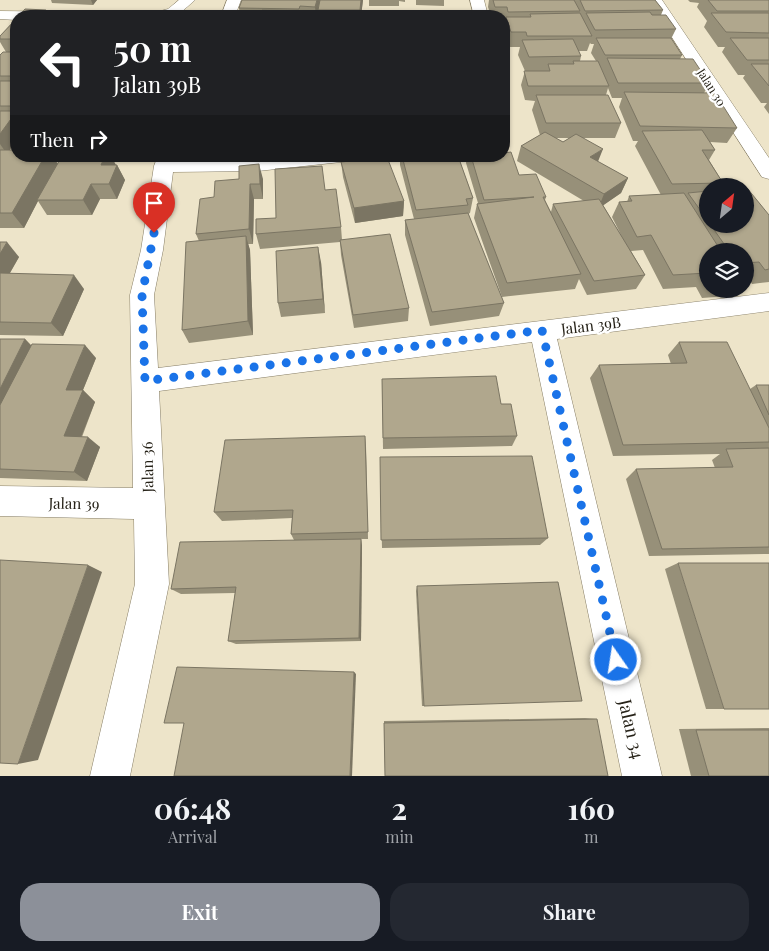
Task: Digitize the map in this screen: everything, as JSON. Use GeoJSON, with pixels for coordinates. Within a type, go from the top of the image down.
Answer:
{"type":"FeatureCollection","features":[{"type":"Feature","properties":{"kind":"street"},"geometry":{"type":"LineString","coordinates":[[176,10],[188,0]]}},
{"type":"Feature","properties":{"kind":"street","name":"Jalan 30"},"geometry":{"type":"LineString","coordinates":[[655,0],[769,173]]}},
{"type":"Feature","properties":{"kind":"street"},"geometry":{"type":"LineString","coordinates":[[0,29],[6,15]]}},
{"type":"Feature","properties":{"kind":"street","name":"Jalan 36"},"geometry":{"type":"LineString","coordinates":[[110,776],[152,584],[142,295],[152,250],[166,162]]}},
{"type":"Feature","properties":{"kind":"street"},"geometry":{"type":"LineString","coordinates":[[189,162],[258,165],[286,162]]}},
{"type":"Feature","properties":{"kind":"street","name":"Jalan 39B"},"geometry":{"type":"LineString","coordinates":[[145,381],[769,302]]}},
{"type":"Feature","properties":{"kind":"street","name":"Jalan 34"},"geometry":{"type":"LineString","coordinates":[[542,330],[642,776]]}},
{"type":"Feature","properties":{"kind":"street","name":"Jalan 39"},"geometry":{"type":"LineString","coordinates":[[0,501],[148,504]]}},
{"type":"Feature","properties":{"kind":"building"},"geometry":{"type":"Polygon","coordinates":[[[242,0],[317,0],[315,7],[300,6],[299,9],[239,8],[242,0]]]}},
{"type":"Feature","properties":{"kind":"building"},"geometry":{"type":"Polygon","coordinates":[[[320,0],[361,0],[360,10],[318,10],[320,0]]]}},
{"type":"Feature","properties":{"kind":"building"},"geometry":{"type":"Polygon","coordinates":[[[493,0],[574,0],[580,11],[510,12],[507,7],[495,7],[493,0]]]}},
{"type":"Feature","properties":{"kind":"building"},"geometry":{"type":"Polygon","coordinates":[[[580,0],[655,0],[663,10],[585,11],[580,0]]]}},
{"type":"Feature","properties":{"kind":"building"},"geometry":{"type":"Polygon","coordinates":[[[708,0],[769,0],[769,11],[717,11],[708,0]]]}},
{"type":"Feature","properties":{"kind":"building"},"geometry":{"type":"Polygon","coordinates":[[[650,12],[652,15],[666,15],[676,29],[595,30],[586,13],[650,12]]]}},
{"type":"Feature","properties":{"kind":"building"},"geometry":{"type":"Polygon","coordinates":[[[580,13],[592,36],[527,36],[526,32],[511,32],[510,17],[531,17],[530,14],[580,13]]]}},
{"type":"Feature","properties":{"kind":"building"},"geometry":{"type":"Polygon","coordinates":[[[711,13],[769,13],[769,33],[726,32],[711,13]]]}},
{"type":"Feature","properties":{"kind":"building"},"geometry":{"type":"Polygon","coordinates":[[[10,25],[10,39],[0,39],[0,36],[10,25]]]}},
{"type":"Feature","properties":{"kind":"building"},"geometry":{"type":"Polygon","coordinates":[[[596,38],[671,38],[682,55],[605,55],[596,38]]]}},
{"type":"Feature","properties":{"kind":"building"},"geometry":{"type":"Polygon","coordinates":[[[730,38],[769,38],[769,60],[747,60],[730,38]]]}},
{"type":"Feature","properties":{"kind":"building"},"geometry":{"type":"Polygon","coordinates":[[[573,39],[581,56],[529,57],[522,40],[573,39]]]}},
{"type":"Feature","properties":{"kind":"building"},"geometry":{"type":"Polygon","coordinates":[[[3,52],[10,52],[10,76],[0,76],[0,55],[3,52]]]}},
{"type":"Feature","properties":{"kind":"building"},"geometry":{"type":"Polygon","coordinates":[[[607,58],[693,59],[709,83],[618,83],[607,58]]]}},
{"type":"Feature","properties":{"kind":"building"},"geometry":{"type":"Polygon","coordinates":[[[573,61],[598,61],[609,86],[528,86],[524,71],[550,71],[548,64],[574,64],[573,61]]]}},
{"type":"Feature","properties":{"kind":"building"},"geometry":{"type":"Polygon","coordinates":[[[751,64],[769,64],[769,86],[751,64]]]}},
{"type":"Feature","properties":{"kind":"building"},"geometry":{"type":"Polygon","coordinates":[[[0,81],[10,81],[10,106],[0,106],[0,81]]]}},
{"type":"Feature","properties":{"kind":"building"},"geometry":{"type":"Polygon","coordinates":[[[624,92],[715,93],[737,128],[640,126],[624,92]]]}},
{"type":"Feature","properties":{"kind":"building"},"geometry":{"type":"Polygon","coordinates":[[[536,95],[608,95],[621,123],[546,123],[536,95]]]}},
{"type":"Feature","properties":{"kind":"building"},"geometry":{"type":"Polygon","coordinates":[[[0,111],[10,111],[10,120],[0,134],[0,111]]]}},
{"type":"Feature","properties":{"kind":"building"},"geometry":{"type":"Polygon","coordinates":[[[702,130],[715,150],[702,150],[720,178],[699,178],[699,183],[672,184],[642,131],[702,130]]]}},
{"type":"Feature","properties":{"kind":"building"},"geometry":{"type":"Polygon","coordinates":[[[545,132],[563,142],[576,134],[603,149],[590,157],[628,178],[604,194],[521,146],[545,132]]]}},
{"type":"Feature","properties":{"kind":"building"},"geometry":{"type":"Polygon","coordinates":[[[0,150],[10,150],[10,162],[42,162],[12,213],[0,213],[0,150]]]}},
{"type":"Feature","properties":{"kind":"building"},"geometry":{"type":"Polygon","coordinates":[[[510,152],[519,175],[536,174],[546,197],[543,197],[581,274],[507,283],[477,204],[534,197],[484,200],[473,162],[510,162],[510,152]]]}},
{"type":"Feature","properties":{"kind":"building"},"geometry":{"type":"Polygon","coordinates":[[[59,162],[102,162],[101,165],[117,165],[109,184],[91,184],[83,200],[37,200],[59,162]]]}},
{"type":"Feature","properties":{"kind":"building"},"geometry":{"type":"Polygon","coordinates":[[[341,162],[389,162],[404,201],[354,208],[341,162]]]}},
{"type":"Feature","properties":{"kind":"building"},"geometry":{"type":"Polygon","coordinates":[[[404,162],[460,162],[473,198],[466,199],[468,205],[416,210],[404,162]]]}},
{"type":"Feature","properties":{"kind":"building"},"geometry":{"type":"Polygon","coordinates":[[[259,164],[260,184],[250,184],[249,229],[196,234],[200,199],[214,197],[215,181],[239,179],[239,166],[259,164]]]}},
{"type":"Feature","properties":{"kind":"building"},"geometry":{"type":"Polygon","coordinates":[[[322,166],[325,190],[336,189],[341,227],[256,234],[256,219],[276,218],[275,169],[322,166]]]}},
{"type":"Feature","properties":{"kind":"building"},"geometry":{"type":"Polygon","coordinates":[[[699,192],[699,208],[688,193],[699,192]]]}},
{"type":"Feature","properties":{"kind":"building"},"geometry":{"type":"Polygon","coordinates":[[[684,193],[699,217],[699,233],[710,233],[716,243],[699,243],[699,273],[673,275],[651,235],[637,237],[619,202],[632,201],[629,196],[684,193]]]}},
{"type":"Feature","properties":{"kind":"building"},"geometry":{"type":"Polygon","coordinates":[[[754,197],[769,215],[769,269],[765,270],[759,262],[754,262],[754,243],[723,243],[716,233],[754,233],[754,197]]]}},
{"type":"Feature","properties":{"kind":"building"},"geometry":{"type":"Polygon","coordinates":[[[599,199],[645,275],[594,281],[553,204],[599,199]]]}},
{"type":"Feature","properties":{"kind":"building"},"geometry":{"type":"Polygon","coordinates":[[[468,213],[504,303],[432,312],[405,220],[468,213]]]}},
{"type":"Feature","properties":{"kind":"building"},"geometry":{"type":"Polygon","coordinates":[[[390,234],[409,308],[353,315],[340,240],[390,234]]]}},
{"type":"Feature","properties":{"kind":"building"},"geometry":{"type":"Polygon","coordinates":[[[246,236],[248,321],[182,330],[186,242],[246,236]]]}},
{"type":"Feature","properties":{"kind":"building"},"geometry":{"type":"Polygon","coordinates":[[[0,242],[7,242],[0,254],[0,242]]]}},
{"type":"Feature","properties":{"kind":"building"},"geometry":{"type":"Polygon","coordinates":[[[318,247],[323,299],[278,303],[276,251],[318,247]]]}},
{"type":"Feature","properties":{"kind":"building"},"geometry":{"type":"Polygon","coordinates":[[[0,273],[74,275],[51,323],[0,322],[0,273]]]}},
{"type":"Feature","properties":{"kind":"building"},"geometry":{"type":"Polygon","coordinates":[[[0,339],[25,339],[0,389],[0,339]]]}},
{"type":"Feature","properties":{"kind":"building"},"geometry":{"type":"Polygon","coordinates":[[[679,342],[727,342],[769,428],[769,442],[623,445],[599,365],[687,363],[679,342]]]}},
{"type":"Feature","properties":{"kind":"building"},"geometry":{"type":"Polygon","coordinates":[[[32,344],[85,345],[66,390],[83,390],[64,436],[88,437],[74,472],[0,469],[0,405],[32,344]]]}},
{"type":"Feature","properties":{"kind":"building"},"geometry":{"type":"Polygon","coordinates":[[[496,376],[501,404],[511,404],[517,436],[383,438],[382,379],[496,376]]]}},
{"type":"Feature","properties":{"kind":"building"},"geometry":{"type":"Polygon","coordinates":[[[756,385],[769,385],[769,415],[756,385]]]}},
{"type":"Feature","properties":{"kind":"building"},"geometry":{"type":"Polygon","coordinates":[[[365,436],[368,532],[291,534],[293,510],[214,512],[225,440],[365,436]]]}},
{"type":"Feature","properties":{"kind":"building"},"geometry":{"type":"Polygon","coordinates":[[[769,448],[769,547],[662,549],[636,469],[733,467],[726,449],[769,448]]]}},
{"type":"Feature","properties":{"kind":"building"},"geometry":{"type":"Polygon","coordinates":[[[532,456],[548,538],[381,540],[380,457],[532,456]]]}},
{"type":"Feature","properties":{"kind":"building"},"geometry":{"type":"Polygon","coordinates":[[[361,539],[359,638],[228,641],[236,587],[171,589],[180,542],[361,539]]]}},
{"type":"Feature","properties":{"kind":"building"},"geometry":{"type":"Polygon","coordinates":[[[0,560],[88,565],[18,764],[0,763],[0,560]]]}},
{"type":"Feature","properties":{"kind":"building"},"geometry":{"type":"Polygon","coordinates":[[[678,563],[769,563],[769,709],[724,709],[678,563]]]}},
{"type":"Feature","properties":{"kind":"building"},"geometry":{"type":"Polygon","coordinates":[[[558,582],[582,701],[424,706],[417,586],[558,582]]]}},
{"type":"Feature","properties":{"kind":"building"},"geometry":{"type":"Polygon","coordinates":[[[177,667],[354,672],[350,776],[174,776],[184,723],[164,723],[177,667]]]}},
{"type":"Feature","properties":{"kind":"building"},"geometry":{"type":"Polygon","coordinates":[[[597,719],[608,776],[385,776],[384,723],[597,719]]]}},
{"type":"Feature","properties":{"kind":"building"},"geometry":{"type":"Polygon","coordinates":[[[696,730],[769,730],[769,776],[709,776],[696,730]]]}},
{"type":"Feature","properties":{"kind":"route"},"geometry":{"type":"LineString","coordinates":[[154,233],[142,295],[145,381],[542,330],[616,660]]}}]}
